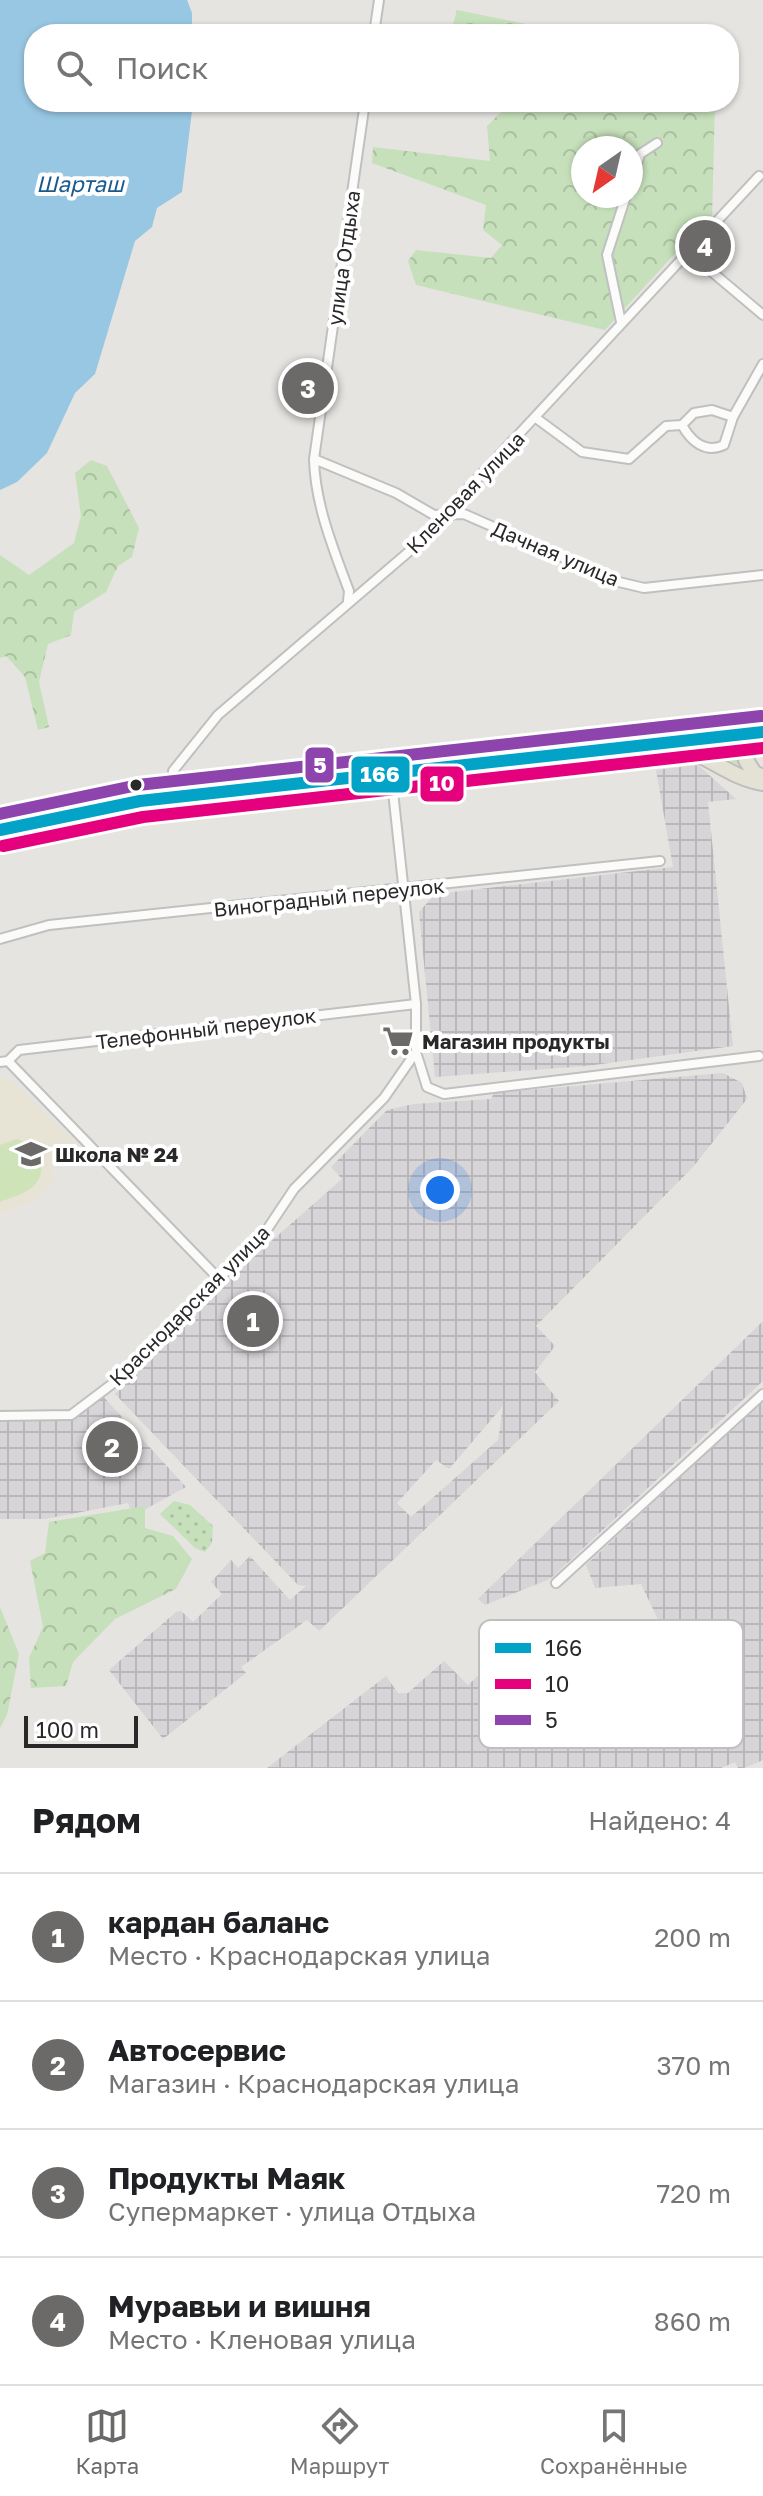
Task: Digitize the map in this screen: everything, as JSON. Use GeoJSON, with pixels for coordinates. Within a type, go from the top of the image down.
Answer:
{"type":"FeatureCollection","features":[{"type":"Feature","properties":{"kind":"main road"},"geometry":{"type":"LineString","coordinates":[[725,772],[714,753],[731,734],[763,725]]}},
{"type":"Feature","properties":{"kind":"main road"},"geometry":{"type":"LineString","coordinates":[[0,830],[173,797],[731,734],[763,734]]}},
{"type":"Feature","properties":{"kind":"main road"},"geometry":{"type":"LineString","coordinates":[[763,734],[752,740],[746,760],[763,780]]}},
{"type":"Feature","properties":{"kind":"main road"},"geometry":{"type":"LineString","coordinates":[[646,745],[684,748],[725,772],[763,780]]}},
{"type":"Feature","properties":{"kind":"street"},"geometry":{"type":"LineString","coordinates":[[375,24],[379,0]]}},
{"type":"Feature","properties":{"kind":"street","name":"улица Отдыха"},"geometry":{"type":"LineString","coordinates":[[348,601],[349,591],[326,528],[314,459],[364,112]]}},
{"type":"Feature","properties":{"kind":"street"},"geometry":{"type":"LineString","coordinates":[[643,152],[657,143]]}},
{"type":"Feature","properties":{"kind":"street","name":"Кленовая улица"},"geometry":{"type":"LineString","coordinates":[[173,797],[173,771],[218,715],[412,549],[536,418],[686,250],[759,176]]}},
{"type":"Feature","properties":{"kind":"street"},"geometry":{"type":"LineString","coordinates":[[621,322],[607,255],[622,208]]}},
{"type":"Feature","properties":{"kind":"street"},"geometry":{"type":"LineString","coordinates":[[686,250],[763,315]]}},
{"type":"Feature","properties":{"kind":"street"},"geometry":{"type":"LineString","coordinates":[[536,418],[582,452],[629,459],[666,426],[682,425],[702,446],[717,448],[728,440],[733,417],[763,364]]}},
{"type":"Feature","properties":{"kind":"street"},"geometry":{"type":"LineString","coordinates":[[682,425],[687,417],[703,410],[733,417]]}},
{"type":"Feature","properties":{"kind":"street","name":"Дачная улица"},"geometry":{"type":"LineString","coordinates":[[314,459],[396,493],[434,515],[464,514],[619,582],[644,588],[763,575]]}},
{"type":"Feature","properties":{"kind":"street"},"geometry":{"type":"LineString","coordinates":[[391,773],[416,1004],[416,1052],[427,1087],[444,1094],[759,1056]]}},
{"type":"Feature","properties":{"kind":"street","name":"Виноградный переулок"},"geometry":{"type":"LineString","coordinates":[[0,939],[49,925],[660,861]]}},
{"type":"Feature","properties":{"kind":"street","name":"Телефонный переулок"},"geometry":{"type":"LineString","coordinates":[[4,1061],[19,1050],[416,1004]]}},
{"type":"Feature","properties":{"kind":"street","name":"Краснодарская улица"},"geometry":{"type":"LineString","coordinates":[[0,1416],[48,1418],[71,1415],[120,1378],[264,1234],[294,1189],[384,1098],[416,1052]]}},
{"type":"Feature","properties":{"kind":"street"},"geometry":{"type":"LineString","coordinates":[[4,1061],[218,1278]]}},
{"type":"Feature","properties":{"kind":"street"},"geometry":{"type":"LineString","coordinates":[[556,1583],[763,1394]]}},
{"type":"Feature","properties":{"kind":"shaded area"},"geometry":{"type":"Polygon","coordinates":[[[698,765],[736,799],[708,802],[733,1046],[587,1066],[435,1077],[419,912],[435,894],[673,867],[656,770],[698,765]]]}},
{"type":"Feature","properties":{"kind":"shaded area"},"geometry":{"type":"Polygon","coordinates":[[[723,1073],[742,1083],[747,1099],[693,1167],[536,1326],[555,1346],[535,1372],[559,1401],[319,1631],[307,1620],[241,1667],[246,1673],[163,1739],[109,1670],[176,1612],[181,1611],[193,1622],[222,1594],[211,1582],[231,1560],[238,1568],[250,1556],[290,1600],[306,1586],[298,1585],[115,1394],[244,1265],[342,1179],[331,1167],[387,1110],[414,1104],[491,1099],[494,1093],[723,1073]],[[503,1406],[449,1469],[436,1460],[397,1503],[411,1517],[498,1440],[503,1406]]]}},
{"type":"Feature","properties":{"kind":"shaded area","name":"Школа № 24"},"geometry":{"type":"Polygon","coordinates":[[[0,1077],[13,1082],[75,1142],[49,1166],[56,1179],[34,1201],[0,1214],[0,1077]]]}},
{"type":"Feature","properties":{"kind":"shaded area"},"geometry":{"type":"Polygon","coordinates":[[[763,1321],[763,1381],[550,1579],[485,1605],[478,1599],[763,1321]]]}},
{"type":"Feature","properties":{"kind":"shaded area"},"geometry":{"type":"Polygon","coordinates":[[[101,1394],[186,1487],[133,1516],[128,1503],[45,1519],[0,1519],[0,1420],[71,1420],[101,1394]]]}},
{"type":"Feature","properties":{"kind":"shaded area"},"geometry":{"type":"Polygon","coordinates":[[[763,1400],[763,1760],[744,1768],[738,1768],[735,1762],[721,1768],[267,1768],[386,1676],[398,1693],[408,1693],[444,1661],[468,1685],[479,1675],[479,1748],[743,1748],[743,1620],[658,1620],[641,1584],[595,1588],[586,1565],[763,1400]]]}},
{"type":"Feature","properties":{"kind":"green space"},"geometry":{"type":"Polygon","coordinates":[[[457,10],[525,24],[453,24],[457,10]]]}},
{"type":"Feature","properties":{"kind":"green space"},"geometry":{"type":"Polygon","coordinates":[[[501,112],[715,112],[712,219],[691,236],[605,330],[416,285],[408,261],[416,250],[491,258],[502,245],[483,230],[486,205],[372,163],[373,147],[490,161],[487,126],[501,112]]]}},
{"type":"Feature","properties":{"kind":"green space"},"geometry":{"type":"Polygon","coordinates":[[[91,460],[107,466],[139,528],[132,557],[118,566],[106,592],[74,612],[71,635],[48,644],[39,682],[49,727],[38,730],[25,677],[6,656],[0,658],[0,555],[29,575],[74,543],[81,516],[75,473],[91,460]]]}},
{"type":"Feature","properties":{"kind":"green space"},"geometry":{"type":"Polygon","coordinates":[[[747,739],[742,751],[742,767],[722,757],[719,750],[722,744],[747,739]]]}},
{"type":"Feature","properties":{"kind":"green space"},"geometry":{"type":"Polygon","coordinates":[[[17,1139],[37,1154],[40,1176],[27,1191],[0,1202],[0,1145],[17,1139]]]}},
{"type":"Feature","properties":{"kind":"green space"},"geometry":{"type":"Polygon","coordinates":[[[174,1501],[190,1505],[213,1526],[212,1543],[205,1552],[195,1548],[160,1514],[174,1501]]]}},
{"type":"Feature","properties":{"kind":"green space"},"geometry":{"type":"Polygon","coordinates":[[[145,1506],[145,1528],[173,1536],[192,1559],[176,1589],[115,1619],[73,1662],[66,1686],[31,1688],[29,1658],[43,1627],[30,1561],[45,1553],[49,1522],[145,1506]]]}},
{"type":"Feature","properties":{"kind":"green space"},"geometry":{"type":"Polygon","coordinates":[[[0,1607],[19,1654],[7,1715],[0,1728],[0,1607]]]}},
{"type":"Feature","properties":{"kind":"water","name":"Шарташ"},"geometry":{"type":"Polygon","coordinates":[[[0,0],[187,0],[192,24],[24,24],[24,112],[192,112],[182,192],[157,208],[152,227],[135,241],[95,374],[75,393],[47,453],[17,482],[0,490],[0,0]]]}},
{"type":"Feature","properties":{"kind":"transit line","name":"5"},"geometry":{"type":"LineString","coordinates":[[0,814],[138,785],[761,716]]}},
{"type":"Feature","properties":{"kind":"transit line","name":"166"},"geometry":{"type":"LineString","coordinates":[[0,830],[140,801],[763,732]]}},
{"type":"Feature","properties":{"kind":"transit line","name":"10"},"geometry":{"type":"LineString","coordinates":[[3,846],[143,817],[763,748]]}},
{"type":"Feature","properties":{"kind":"place","name":"Муравьи и вишня"},"geometry":{"type":"Point","coordinates":[705,246]}},
{"type":"Feature","properties":{"kind":"place","name":"Продукты Маяк"},"geometry":{"type":"Point","coordinates":[308,388]}},
{"type":"Feature","properties":{"kind":"place","name":"Магазин продукты"},"geometry":{"type":"Point","coordinates":[398,1041]}},
{"type":"Feature","properties":{"kind":"place","name":"Школа № 24"},"geometry":{"type":"Point","coordinates":[31,1154]}},
{"type":"Feature","properties":{"kind":"place","name":"кардан баланс"},"geometry":{"type":"Point","coordinates":[253,1321]}},
{"type":"Feature","properties":{"kind":"place","name":"Автосервис"},"geometry":{"type":"Point","coordinates":[112,1447]}}]}
